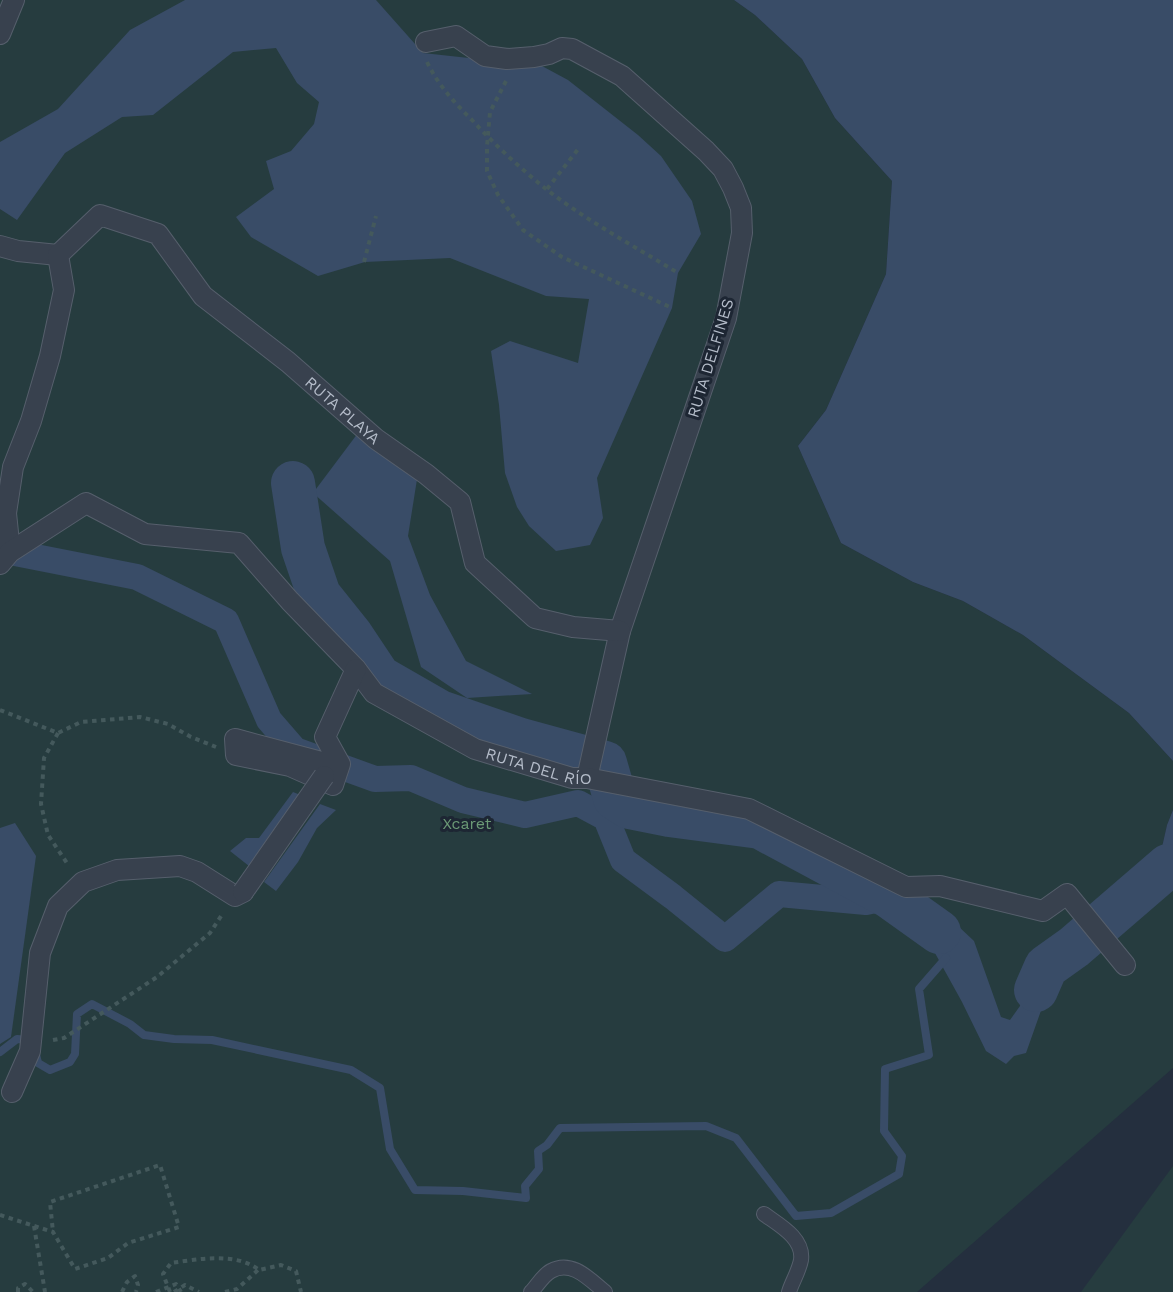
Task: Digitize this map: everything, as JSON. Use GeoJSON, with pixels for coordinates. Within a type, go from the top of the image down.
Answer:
{"type":"FeatureCollection","features":[{"type":"Feature","properties":{"kind":"street"},"geometry":{"type":"LineString","coordinates":[[0,34],[14,0]]}},
{"type":"Feature","properties":{"kind":"street","name":"RUTA DELFINES"},"geometry":{"type":"LineString","coordinates":[[424,48],[456,36],[485,56],[507,59],[534,57],[562,48],[572,49],[622,76],[706,151],[723,169],[741,208],[742,233],[726,318],[620,631],[587,778]]}},
{"type":"Feature","properties":{"kind":"street","name":"RUTA PLAYA"},"geometry":{"type":"LineString","coordinates":[[58,255],[100,215],[159,234],[203,296],[288,362],[376,439],[426,474],[460,502],[475,563],[535,618],[573,627],[620,631]]}},
{"type":"Feature","properties":{"kind":"street"},"geometry":{"type":"LineString","coordinates":[[0,246],[18,251],[58,255],[64,290],[50,356],[31,421],[13,467],[6,513],[5,558]]}},
{"type":"Feature","properties":{"kind":"street","name":"RUTA DEL RÍO"},"geometry":{"type":"LineString","coordinates":[[5,558],[86,503],[145,534],[239,543],[290,601],[356,669],[374,693],[475,749],[572,777],[749,809],[906,887],[940,886],[1043,911],[1067,894],[1125,965]]}},
{"type":"Feature","properties":{"kind":"street"},"geometry":{"type":"LineString","coordinates":[[12,1092],[30,1051],[40,953],[58,906],[83,882],[117,870],[180,866],[196,872],[235,896],[243,892],[324,776],[321,762],[235,739],[236,755],[290,766],[333,785],[340,764],[325,737],[356,669]]}},
{"type":"Feature","properties":{"kind":"lane"},"geometry":{"type":"LineString","coordinates":[[764,1214],[795,1239],[800,1246],[801,1260],[789,1292]]}},
{"type":"Feature","properties":{"kind":"lane"},"geometry":{"type":"LineString","coordinates":[[531,1292],[550,1271],[565,1267],[580,1271],[605,1292]]}},
{"type":"Feature","properties":{"kind":"path"},"geometry":{"type":"LineString","coordinates":[[424,48],[434,77],[487,137],[547,189],[605,229],[678,273]]}},
{"type":"Feature","properties":{"kind":"path"},"geometry":{"type":"LineString","coordinates":[[510,77],[504,83],[490,112],[487,137],[487,171],[498,195],[523,230],[562,257],[672,308]]}},
{"type":"Feature","properties":{"kind":"path"},"geometry":{"type":"LineString","coordinates":[[547,189],[579,148]]}},
{"type":"Feature","properties":{"kind":"path"},"geometry":{"type":"LineString","coordinates":[[364,262],[376,216]]}},
{"type":"Feature","properties":{"kind":"path"},"geometry":{"type":"LineString","coordinates":[[0,710],[58,733]]}},
{"type":"Feature","properties":{"kind":"path"},"geometry":{"type":"LineString","coordinates":[[83,882],[68,866],[48,835],[41,804],[44,758],[58,733],[81,722],[140,717],[168,724],[191,737],[236,755]]}},
{"type":"Feature","properties":{"kind":"path"},"geometry":{"type":"LineString","coordinates":[[52,1041],[64,1038],[157,977],[210,933],[226,908]]}},
{"type":"Feature","properties":{"kind":"path"},"geometry":{"type":"LineString","coordinates":[[0,1215],[53,1232],[75,1269],[108,1258],[128,1243],[179,1227],[159,1165],[50,1202],[53,1232]]}},
{"type":"Feature","properties":{"kind":"path"},"geometry":{"type":"LineString","coordinates":[[33,1226],[45,1292]]}},
{"type":"Feature","properties":{"kind":"path"},"geometry":{"type":"LineString","coordinates":[[199,1292],[185,1285],[172,1292],[163,1274],[171,1263],[208,1257],[250,1263],[259,1270],[281,1265],[296,1271],[301,1292]]}},
{"type":"Feature","properties":{"kind":"path"},"geometry":{"type":"LineString","coordinates":[[225,1292],[237,1289],[258,1270]]}},
{"type":"Feature","properties":{"kind":"path"},"geometry":{"type":"LineString","coordinates":[[122,1292],[127,1282],[135,1276],[138,1286],[136,1292]]}},
{"type":"Feature","properties":{"kind":"path"},"geometry":{"type":"LineString","coordinates":[[18,1292],[18,1288],[25,1284],[33,1292]]}},
{"type":"Feature","properties":{"kind":"path"},"geometry":{"type":"LineString","coordinates":[[156,1292],[176,1284],[181,1292]]}},
{"type":"Feature","properties":{"kind":"green space","name":"Xcaret"},"geometry":{"type":"Polygon","coordinates":[[[0,0],[734,0],[755,15],[802,59],[835,118],[892,181],[886,274],[826,410],[798,446],[841,543],[913,582],[963,601],[1023,635],[1129,713],[1173,761],[1173,810],[1160,856],[1173,872],[1173,1068],[917,1292],[0,1292],[0,0]]]}},
{"type":"Feature","properties":{"kind":"green space"},"geometry":{"type":"Polygon","coordinates":[[[1173,1166],[1173,1292],[1081,1292],[1173,1166]]]}},
{"type":"Feature","properties":{"kind":"water"},"geometry":{"type":"Polygon","coordinates":[[[185,0],[376,0],[423,53],[542,66],[568,80],[661,156],[692,201],[701,234],[678,273],[672,308],[597,478],[603,518],[590,545],[556,551],[529,526],[517,507],[505,473],[491,351],[510,341],[578,363],[589,299],[546,296],[450,258],[365,262],[318,276],[251,237],[236,217],[274,189],[266,161],[291,151],[314,124],[319,102],[297,83],[276,48],[233,52],[153,115],[122,117],[65,153],[17,220],[0,209],[0,142],[58,109],[130,30],[185,0]]]}},
{"type":"Feature","properties":{"kind":"water"},"geometry":{"type":"Polygon","coordinates":[[[734,0],[1173,0],[1173,761],[1129,713],[1023,635],[963,601],[913,582],[841,543],[798,446],[826,410],[886,274],[892,181],[835,118],[802,59],[755,15],[734,0]]]}},
{"type":"Feature","properties":{"kind":"water"},"geometry":{"type":"Polygon","coordinates":[[[361,429],[418,473],[408,536],[430,595],[466,661],[532,694],[467,698],[421,667],[390,561],[313,493],[361,429]]]}},
{"type":"Feature","properties":{"kind":"water"},"geometry":{"type":"Polygon","coordinates":[[[293,792],[303,796],[254,870],[230,851],[246,838],[259,838],[293,792]]]}},
{"type":"Feature","properties":{"kind":"water"},"geometry":{"type":"Polygon","coordinates":[[[320,804],[336,810],[317,828],[298,862],[276,891],[264,882],[320,804]]]}},
{"type":"Feature","properties":{"kind":"water"},"geometry":{"type":"Polygon","coordinates":[[[1173,810],[1173,872],[1160,856],[1173,810]]]}},
{"type":"Feature","properties":{"kind":"water"},"geometry":{"type":"Polygon","coordinates":[[[15,823],[36,856],[11,1037],[0,1044],[0,828],[15,823]]]}},
{"type":"Feature","properties":{"kind":"water"},"geometry":{"type":"Polygon","coordinates":[[[890,897],[920,903],[957,925],[974,941],[1001,1017],[1010,1020],[1020,1006],[1023,982],[1039,957],[1067,935],[1081,960],[1063,967],[1049,988],[1026,1053],[1014,1056],[1006,1064],[986,1051],[925,935],[884,919],[890,897]]]}},
{"type":"Feature","properties":{"kind":"waterway"},"geometry":{"type":"LineString","coordinates":[[293,483],[303,548],[319,595],[351,635],[379,677],[440,712],[521,740],[605,763],[615,798],[629,807],[669,815],[760,827],[890,897],[939,932]]}},
{"type":"Feature","properties":{"kind":"waterway"},"geometry":{"type":"LineString","coordinates":[[0,546],[10,552],[137,577],[226,621],[269,720],[295,750],[375,779],[411,778],[463,800],[525,815],[578,803],[606,818],[623,860],[725,939],[779,894],[866,902],[890,897]]}},
{"type":"Feature","properties":{"kind":"waterway"},"geometry":{"type":"LineString","coordinates":[[1036,990],[1046,967],[1074,947],[1168,866]]}},
{"type":"Feature","properties":{"kind":"waterway"},"geometry":{"type":"LineString","coordinates":[[35,1050],[38,1063],[50,1070],[70,1062],[75,1054],[77,1014],[92,1004],[130,1024],[144,1035],[212,1040],[351,1070],[380,1088],[390,1149],[415,1190],[463,1191],[526,1198],[525,1186],[539,1169],[538,1151],[547,1145],[560,1128],[706,1126],[736,1138],[796,1216],[831,1213],[899,1174],[902,1156],[884,1131],[885,1069],[929,1055],[919,989],[946,958]]}},
{"type":"Feature","properties":{"kind":"waterway"},"geometry":{"type":"LineString","coordinates":[[0,1052],[17,1039],[30,1040]]}}]}
